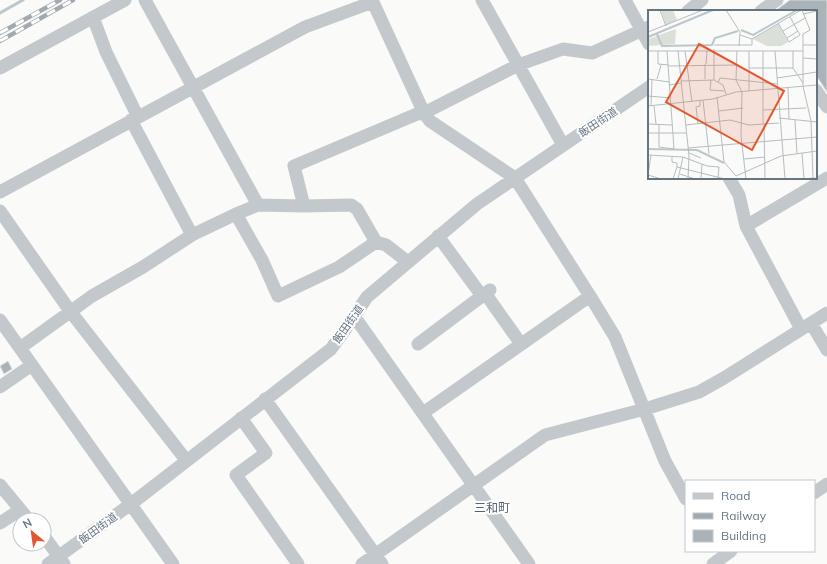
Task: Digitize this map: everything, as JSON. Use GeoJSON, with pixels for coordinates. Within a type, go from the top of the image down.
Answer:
{"type":"FeatureCollection","features":[{"type":"Feature","properties":{"kind":"street"},"geometry":{"type":"LineString","coordinates":[[0,68],[125,0]]}},
{"type":"Feature","properties":{"kind":"street"},"geometry":{"type":"LineString","coordinates":[[145,0],[258,205]]}},
{"type":"Feature","properties":{"kind":"street"},"geometry":{"type":"LineString","coordinates":[[482,0],[563,145]]}},
{"type":"Feature","properties":{"kind":"street"},"geometry":{"type":"LineString","coordinates":[[625,0],[645,29],[648,40]]}},
{"type":"Feature","properties":{"kind":"street"},"geometry":{"type":"LineString","coordinates":[[689,10],[702,0]]}},
{"type":"Feature","properties":{"kind":"street"},"geometry":{"type":"LineString","coordinates":[[762,8],[777,0]]}},
{"type":"Feature","properties":{"kind":"street"},"geometry":{"type":"LineString","coordinates":[[0,192],[305,27],[373,1],[424,113],[430,121],[515,178],[590,296],[615,337],[665,461],[685,497]]}},
{"type":"Feature","properties":{"kind":"street"},"geometry":{"type":"LineString","coordinates":[[93,17],[134,119],[192,235]]}},
{"type":"Feature","properties":{"kind":"street"},"geometry":{"type":"LineString","coordinates":[[304,206],[294,166],[418,114],[424,113],[518,65],[563,49],[592,52],[645,29]]}},
{"type":"Feature","properties":{"kind":"street","name":"飯田街道"},"geometry":{"type":"LineString","coordinates":[[48,564],[61,560],[186,460],[331,349],[367,297],[477,204],[648,88]]}},
{"type":"Feature","properties":{"kind":"street"},"geometry":{"type":"LineString","coordinates":[[817,92],[827,107]]}},
{"type":"Feature","properties":{"kind":"street"},"geometry":{"type":"LineString","coordinates":[[746,226],[827,178]]}},
{"type":"Feature","properties":{"kind":"street"},"geometry":{"type":"LineString","coordinates":[[730,179],[739,195],[746,226],[806,326],[827,350]]}},
{"type":"Feature","properties":{"kind":"street"},"geometry":{"type":"LineString","coordinates":[[20,348],[92,296],[143,267],[192,235],[258,205],[351,206],[357,209],[376,242],[386,245],[408,262]]}},
{"type":"Feature","properties":{"kind":"street"},"geometry":{"type":"LineString","coordinates":[[0,211],[70,311],[186,460]]}},
{"type":"Feature","properties":{"kind":"street"},"geometry":{"type":"LineString","coordinates":[[236,214],[262,260],[278,296],[339,267],[376,242]]}},
{"type":"Feature","properties":{"kind":"street"},"geometry":{"type":"LineString","coordinates":[[438,236],[486,293],[521,344]]}},
{"type":"Feature","properties":{"kind":"street"},"geometry":{"type":"LineString","coordinates":[[418,344],[486,293]]}},
{"type":"Feature","properties":{"kind":"street"},"geometry":{"type":"LineString","coordinates":[[423,413],[590,296]]}},
{"type":"Feature","properties":{"kind":"street"},"geometry":{"type":"LineString","coordinates":[[362,564],[379,559],[474,485],[545,435],[645,409],[699,392],[724,378],[827,313]]}},
{"type":"Feature","properties":{"kind":"street"},"geometry":{"type":"LineString","coordinates":[[354,316],[529,564]]}},
{"type":"Feature","properties":{"kind":"street"},"geometry":{"type":"LineString","coordinates":[[0,320],[173,564]]}},
{"type":"Feature","properties":{"kind":"street"},"geometry":{"type":"LineString","coordinates":[[0,387],[32,365]]}},
{"type":"Feature","properties":{"kind":"street"},"geometry":{"type":"LineString","coordinates":[[265,399],[379,559]]}},
{"type":"Feature","properties":{"kind":"street"},"geometry":{"type":"LineString","coordinates":[[240,418],[266,453],[236,475],[298,564]]}},
{"type":"Feature","properties":{"kind":"street"},"geometry":{"type":"LineString","coordinates":[[815,492],[827,484]]}},
{"type":"Feature","properties":{"kind":"street"},"geometry":{"type":"LineString","coordinates":[[0,485],[20,510],[0,523]]}},
{"type":"Feature","properties":{"kind":"street"},"geometry":{"type":"LineString","coordinates":[[52,547],[61,560]]}},
{"type":"Feature","properties":{"kind":"street"},"geometry":{"type":"LineString","coordinates":[[713,564],[727,555]]}},
{"type":"Feature","properties":{"kind":"building"},"geometry":{"type":"Polygon","coordinates":[[[790,0],[827,0],[827,92],[817,77],[817,10],[776,10],[790,0]]]}},
{"type":"Feature","properties":{"kind":"building"},"geometry":{"type":"Polygon","coordinates":[[[8,361],[12,369],[4,374],[0,366],[8,361]]]}},
{"type":"Feature","properties":{"kind":"waterway"},"geometry":{"type":"LineString","coordinates":[[0,13],[23,0]]}},
{"type":"Feature","properties":{"kind":"railway"},"geometry":{"type":"LineString","coordinates":[[0,33],[60,0]]}},
{"type":"Feature","properties":{"kind":"railway"},"geometry":{"type":"LineString","coordinates":[[0,41],[73,0]]}},
{"type":"Feature","properties":{"kind":"district","name":"三和町"},"geometry":{"type":"Point","coordinates":[492,507]}}]}
